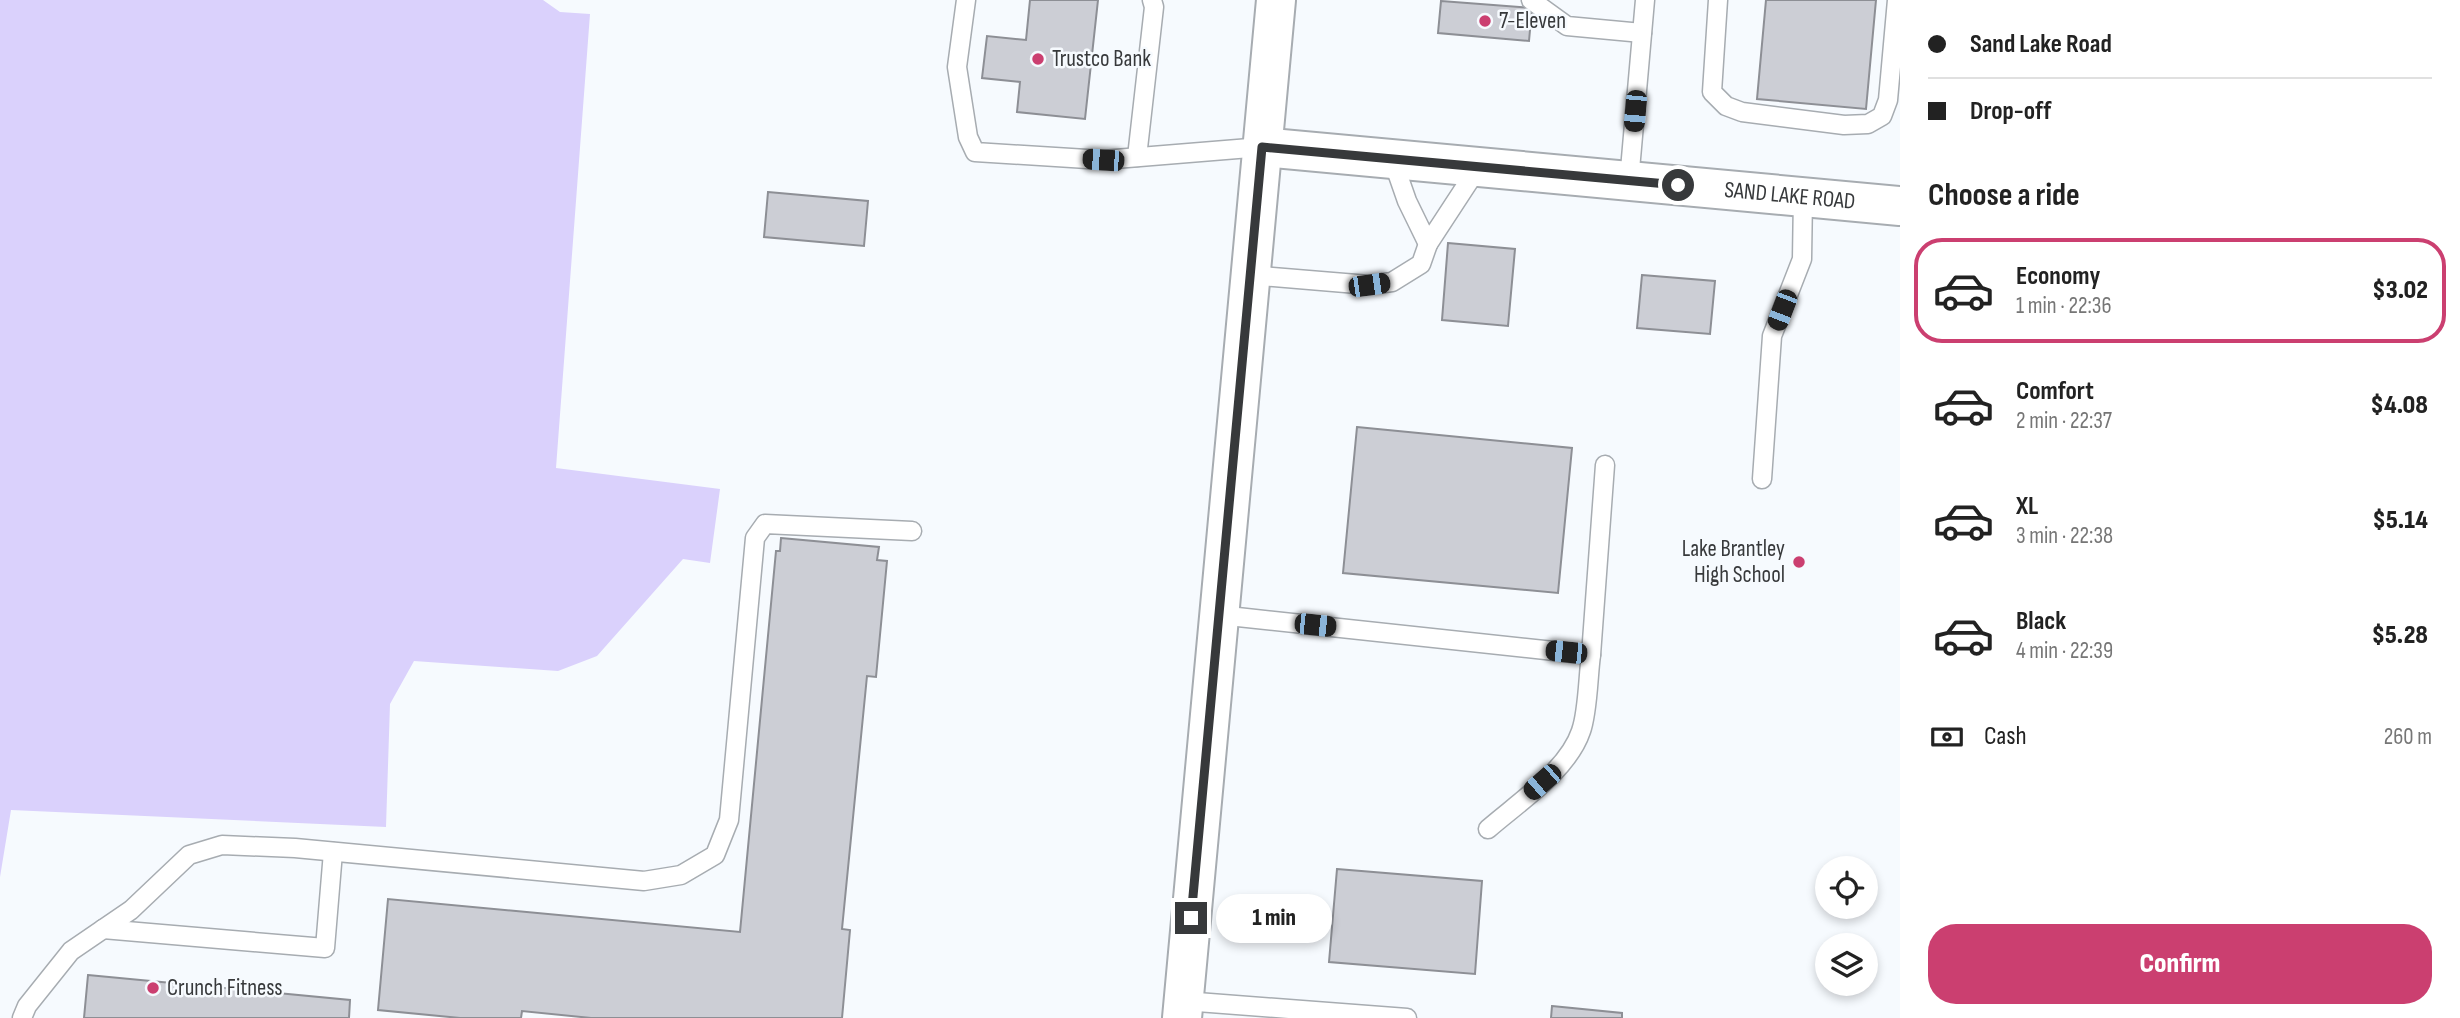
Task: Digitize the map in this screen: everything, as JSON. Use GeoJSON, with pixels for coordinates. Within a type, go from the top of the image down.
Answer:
{"type":"FeatureCollection","features":[{"type":"Feature","properties":{"kind":"main road"},"geometry":{"type":"LineString","coordinates":[[1183,1010],[1277,1]]}},
{"type":"Feature","properties":{"kind":"main road","name":"SAND LAKE ROAD"},"geometry":{"type":"LineString","coordinates":[[1262,147],[1900,206]]}},
{"type":"Feature","properties":{"kind":"lane"},"geometry":{"type":"LineString","coordinates":[[967,0],[957,67],[968,137],[975,152],[1103,160],[1262,147]]}},
{"type":"Feature","properties":{"kind":"lane"},"geometry":{"type":"LineString","coordinates":[[1137,157],[1154,7],[1152,0]]}},
{"type":"Feature","properties":{"kind":"lane"},"geometry":{"type":"LineString","coordinates":[[1531,0],[1567,26],[1642,33]]}},
{"type":"Feature","properties":{"kind":"lane"},"geometry":{"type":"LineString","coordinates":[[1629,181],[1645,0]]}},
{"type":"Feature","properties":{"kind":"lane"},"geometry":{"type":"LineString","coordinates":[[1718,0],[1712,92],[1726,106],[1742,112],[1844,125],[1868,124],[1882,116],[1888,100],[1897,0]]}},
{"type":"Feature","properties":{"kind":"lane"},"geometry":{"type":"LineString","coordinates":[[1392,158],[1428,244]]}},
{"type":"Feature","properties":{"kind":"lane"},"geometry":{"type":"LineString","coordinates":[[1250,275],[1369,285],[1392,282],[1421,264],[1428,244],[1479,166]]}},
{"type":"Feature","properties":{"kind":"lane"},"geometry":{"type":"LineString","coordinates":[[1762,479],[1772,336],[1802,259],[1803,197]]}},
{"type":"Feature","properties":{"kind":"lane"},"geometry":{"type":"LineString","coordinates":[[1488,829],[1559,767],[1582,730],[1591,655],[1605,466]]}},
{"type":"Feature","properties":{"kind":"lane"},"geometry":{"type":"LineString","coordinates":[[22,1018],[27,1006],[71,951],[131,910],[189,855],[222,845],[333,852],[644,881],[681,875],[715,855],[729,820],[755,538],[765,524],[912,531]]}},
{"type":"Feature","properties":{"kind":"lane"},"geometry":{"type":"LineString","coordinates":[[1219,615],[1591,655]]}},
{"type":"Feature","properties":{"kind":"lane"},"geometry":{"type":"LineString","coordinates":[[103,929],[325,948],[333,852]]}},
{"type":"Feature","properties":{"kind":"lane"},"geometry":{"type":"LineString","coordinates":[[1183,1010],[1407,1018]]}},
{"type":"Feature","properties":{"kind":"shaded area"},"geometry":{"type":"Polygon","coordinates":[[[0,0],[543,0],[560,12],[590,14],[556,468],[720,489],[710,563],[683,559],[597,656],[558,671],[414,661],[390,704],[386,827],[11,810],[0,877],[0,0]]]}},
{"type":"Feature","properties":{"kind":"building","name":"Trustco Bank"},"geometry":{"type":"Polygon","coordinates":[[[1030,0],[1098,0],[1085,119],[1017,112],[1020,82],[982,78],[987,36],[1026,40],[1030,0]]]}},
{"type":"Feature","properties":{"kind":"building"},"geometry":{"type":"Polygon","coordinates":[[[1766,0],[1876,0],[1866,109],[1757,99],[1766,0]]]}},
{"type":"Feature","properties":{"kind":"building","name":"7-Eleven"},"geometry":{"type":"Polygon","coordinates":[[[1441,1],[1532,8],[1529,41],[1438,33],[1441,1]]]}},
{"type":"Feature","properties":{"kind":"building"},"geometry":{"type":"Polygon","coordinates":[[[768,192],[868,201],[864,246],[764,237],[768,192]]]}},
{"type":"Feature","properties":{"kind":"building"},"geometry":{"type":"Polygon","coordinates":[[[1448,243],[1515,249],[1508,326],[1442,320],[1448,243]]]}},
{"type":"Feature","properties":{"kind":"building"},"geometry":{"type":"Polygon","coordinates":[[[1642,275],[1715,281],[1710,334],[1637,328],[1642,275]]]}},
{"type":"Feature","properties":{"kind":"building"},"geometry":{"type":"Polygon","coordinates":[[[1357,427],[1572,448],[1558,593],[1343,573],[1357,427]]]}},
{"type":"Feature","properties":{"kind":"building"},"geometry":{"type":"Polygon","coordinates":[[[781,538],[879,547],[877,560],[887,561],[876,677],[867,676],[842,929],[850,930],[842,1018],[591,1018],[522,1011],[521,1018],[460,1018],[378,1010],[388,899],[740,932],[776,551],[780,551],[781,538]]]}},
{"type":"Feature","properties":{"kind":"building"},"geometry":{"type":"Polygon","coordinates":[[[1337,869],[1482,881],[1475,974],[1329,962],[1337,869]]]}},
{"type":"Feature","properties":{"kind":"building","name":"Crunch Fitness"},"geometry":{"type":"Polygon","coordinates":[[[88,975],[350,1000],[349,1018],[84,1018],[88,975]]]}},
{"type":"Feature","properties":{"kind":"building"},"geometry":{"type":"Polygon","coordinates":[[[1552,1006],[1622,1013],[1622,1018],[1551,1018],[1552,1006]]]}},
{"type":"Feature","properties":{"kind":"place","name":"7-Eleven"},"geometry":{"type":"Point","coordinates":[1485,21]}},
{"type":"Feature","properties":{"kind":"place","name":"Trustco Bank"},"geometry":{"type":"Point","coordinates":[1038,59]}},
{"type":"Feature","properties":{"kind":"place","name":"Lake Brantley High School"},"geometry":{"type":"Point","coordinates":[1799,562]}},
{"type":"Feature","properties":{"kind":"place","name":"Crunch Fitness"},"geometry":{"type":"Point","coordinates":[153,988]}},
{"type":"Feature","properties":{"kind":"route"},"geometry":{"type":"LineString","coordinates":[[1191,918],[1262,147],[1678,185]]}}]}
